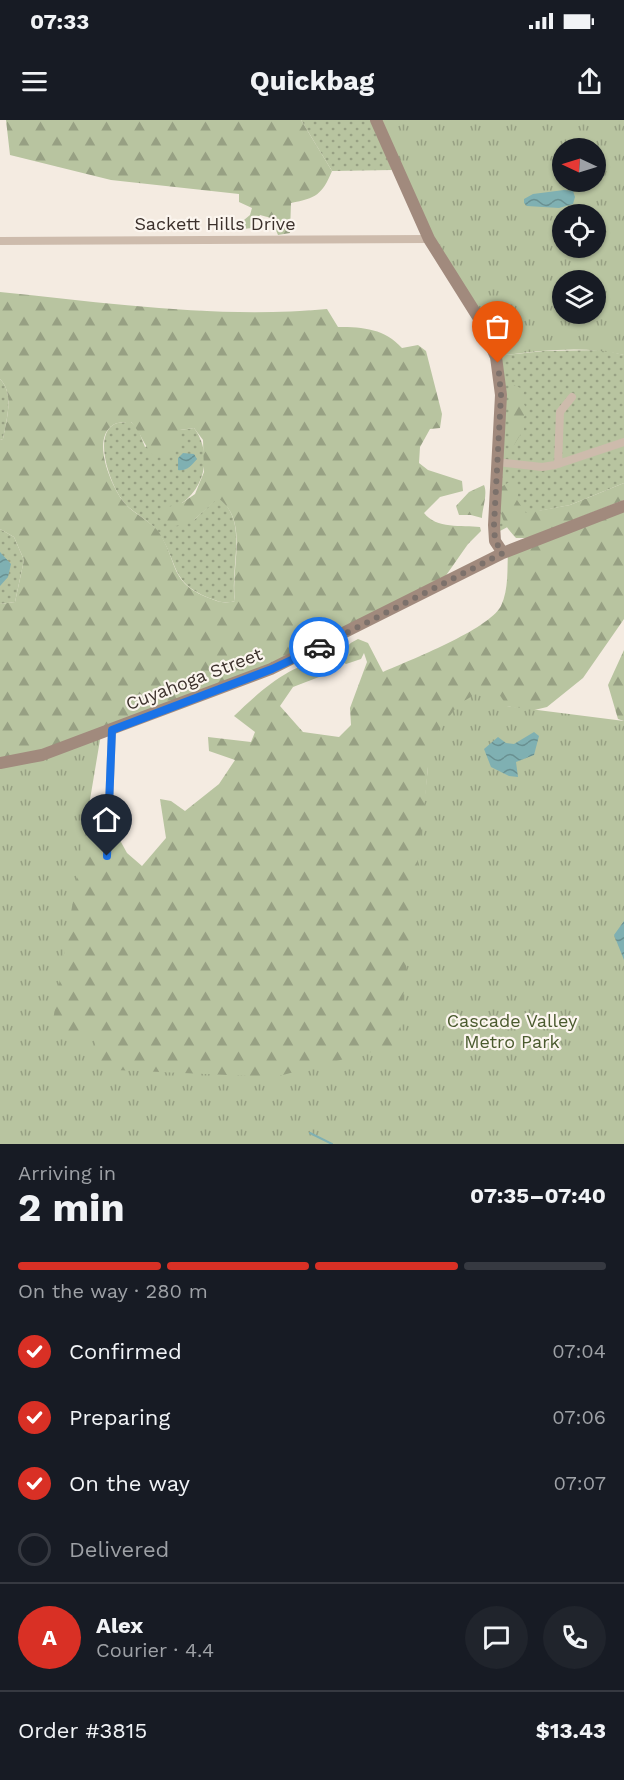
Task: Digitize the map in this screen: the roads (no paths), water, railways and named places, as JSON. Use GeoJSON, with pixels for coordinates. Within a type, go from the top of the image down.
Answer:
{"type":"FeatureCollection","features":[{"type":"Feature","properties":{"kind":"street"},"geometry":{"type":"LineString","coordinates":[[376,120],[429,239],[478,317],[496,357],[501,395],[494,534],[503,553]]}},
{"type":"Feature","properties":{"kind":"street","name":"Sackett Hills Drive"},"geometry":{"type":"LineString","coordinates":[[0,241],[429,239]]}},
{"type":"Feature","properties":{"kind":"street"},"geometry":{"type":"LineString","coordinates":[[558,464],[560,412],[572,397]]}},
{"type":"Feature","properties":{"kind":"street"},"geometry":{"type":"LineString","coordinates":[[497,462],[542,467],[624,442]]}},
{"type":"Feature","properties":{"kind":"street","name":"Cuyahoga Street"},"geometry":{"type":"LineString","coordinates":[[0,763],[42,755],[297,658],[503,553],[624,506]]}},
{"type":"Feature","properties":{"kind":"street"},"geometry":{"type":"LineString","coordinates":[[107,856],[112,730]]}},
{"type":"Feature","properties":{"kind":"water"},"geometry":{"type":"Polygon","coordinates":[[[573,192],[575,197],[573,204],[552,204],[552,208],[527,206],[524,199],[533,194],[573,192]]]}},
{"type":"Feature","properties":{"kind":"water"},"geometry":{"type":"Polygon","coordinates":[[[183,453],[194,454],[197,459],[186,469],[178,470],[178,458],[183,453]]]}},
{"type":"Feature","properties":{"kind":"water"},"geometry":{"type":"Polygon","coordinates":[[[0,552],[11,564],[8,577],[0,586],[0,552]]]}},
{"type":"Feature","properties":{"kind":"water"},"geometry":{"type":"Polygon","coordinates":[[[534,732],[539,736],[534,755],[516,762],[518,777],[509,776],[491,767],[484,749],[498,737],[506,743],[514,744],[534,732]]]}},
{"type":"Feature","properties":{"kind":"water"},"geometry":{"type":"Polygon","coordinates":[[[624,921],[624,960],[614,935],[624,921]]]}},
{"type":"Feature","properties":{"kind":"waterway"},"geometry":{"type":"LineString","coordinates":[[310,1133],[332,1144]]}},
{"type":"Feature","properties":{"kind":"park label","name":"Cascade Valley Metro Park"},"geometry":{"type":"Point","coordinates":[512,1031]}}]}
